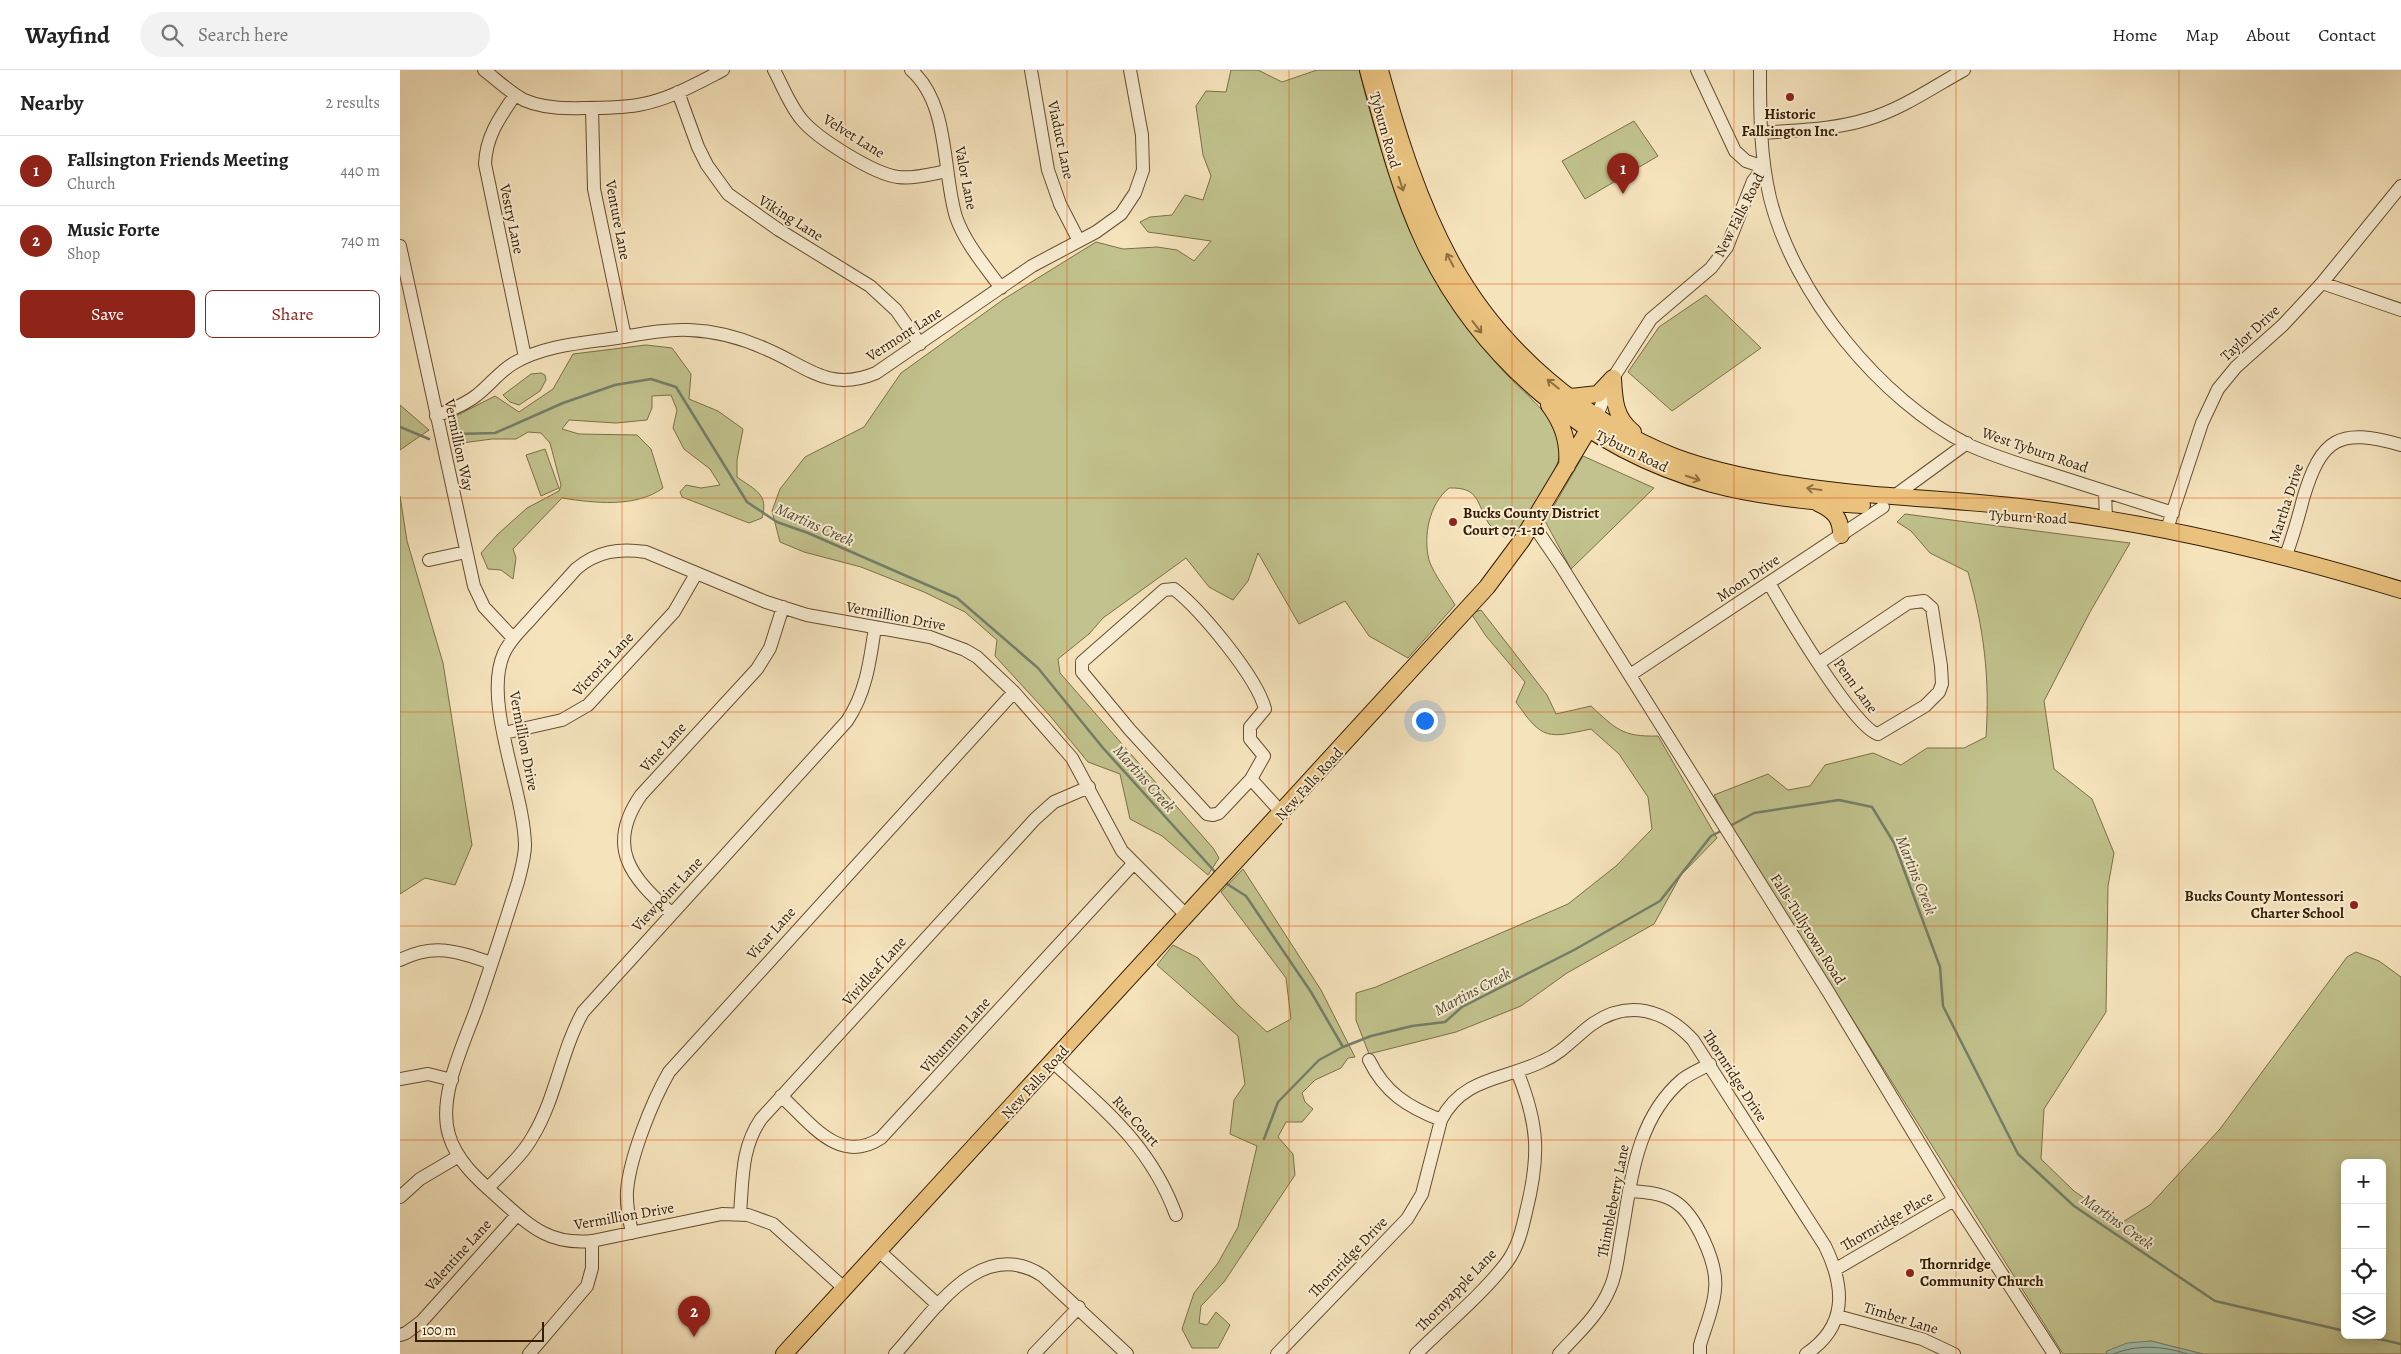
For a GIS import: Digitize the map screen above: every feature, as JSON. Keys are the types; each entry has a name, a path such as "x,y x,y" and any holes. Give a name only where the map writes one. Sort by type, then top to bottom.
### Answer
{"main road":[{"name":"Tyburn Road","path":"1368,70 1405,196 1434,262 1464,311 1490,343 1542,395 1593,423 1704,466 1738,475 1841,492 1888,502"},
{"name":"Tyburn Road","path":"1380,70 1413,176 1427,212 1454,266 1481,308 1503,335 1539,371 1571,398 1593,423 1625,450 1689,477 1745,492 1816,502 2013,506 2168,530 2285,558 2401,590"},
{"path":"1571,398 1598,394 1613,378"},
{"path":"1613,378 1617,414 1630,430 1652,446"},
{"path":"1542,395 1564,430 1568,452 1567,466"},
{"name":"New Falls Road","path":"784,1354 1482,593 1532,523 1593,423"},
{"path":"1816,502 1833,511 1838,517 1841,535"}],"street":[{"path":"484,70 515,95 539,105 592,108 638,105 678,92 723,70"},
{"name":"Velvet Lane","path":"774,70 790,102 809,127 866,164 896,177 947,172"},
{"name":"Valor Lane","path":"911,70 925,85 934,104 956,216 962,230 1001,288"},
{"name":"Viaduct Lane","path":"1031,70 1048,170 1060,204 1079,241"},
{"name":"Vermont Lane","path":"436,416 477,396 503,371 525,357 562,347 687,330 728,335 767,349 818,376 842,381 863,378 876,373 1032,266 1115,220 1129,204 1140,182 1143,157 1142,135 1130,70"},
{"path":"1697,70 1734,151 1746,161 1764,167"},
{"name":"West Tyburn Road","path":"1760,70 1761,133 1764,167 1780,233 1803,282 1830,322 1883,381 1924,416 1967,444 2003,459 2173,513"},
{"path":"1761,133 1826,128 1870,119 1890,111 1964,70"},
{"name":"Viking Lane","path":"678,92 707,166 728,194 779,230 870,286 896,310 920,344"},
{"name":"Vestry Lane","path":"515,95 494,126 488,140 485,164 525,357"},
{"name":"Venture Lane","path":"592,108 594,189 625,337"},
{"name":"New Falls Road","path":"1593,423 1613,378 1651,319 1710,268 1726,247 1754,181 1764,167"},
{"name":"Taylor Drive","path":"2168,530 2202,424 2218,389 2236,367 2283,325 2322,283 2401,186"},
{"name":"Vermillion Way","path":"400,246 466,552 479,599 492,618 513,638"},
{"path":"2322,283 2401,310"},
{"name":"Martha Drive","path":"2285,558 2309,478 2319,457 2326,449 2337,441 2362,436 2378,438 2401,445"},
{"name":"Moon Drive","path":"1630,675 1841,535 1967,444"},
{"path":"2105,492 2106,520"},
{"name":"Falls-Tullytown Road","path":"1532,523 1723,823 1954,1200 2054,1354"},
{"name":"Vermillion Drive","path":"844,1288 773,1224 740,1213 695,1219 592,1241 574,1243 551,1237 517,1215 488,1188 459,1156 449,1137 446,1120 452,1080 518,882 525,846 520,805 499,710 497,675 504,652 513,638 576,569 589,560 610,551 646,552 696,574 807,615 930,637 966,650 996,674 1014,692 1066,750 1089,786 1112,836 1133,864 1187,916"},
{"path":"429,560 466,552"},
{"name":"Victoria Lane","path":"504,733 562,720 588,705 674,612 696,574"},
{"name":"Penn Lane","path":"1768,584 1819,663 1870,732 1878,734 1896,725 1937,696 1942,684 1935,618 1932,608 1924,601 1908,603 1819,663"},
{"path":"1174,589 1204,616 1263,700 1265,709 1250,727 1250,739 1264,756 1250,779 1219,813 1214,815 1207,814 1130,730 1082,672 1082,662 1164,590 1174,589"},
{"name":"Vine Lane","path":"671,913 632,873 625,850 625,831 629,817 642,795 766,657 783,607"},
{"name":"Viewpoint Lane","path":"488,1188 533,1137 542,1119 573,1031 583,1012 847,721 865,685 875,628"},
{"name":"Vicar Lane","path":"632,1232 627,1208 630,1172 653,1104 669,1072 687,1049 1014,692"},
{"path":"1250,779 1282,813"},
{"name":"Vividleaf Lane","path":"740,1213 744,1156 748,1141 761,1119 1035,819 1054,802 1089,786"},
{"name":"Viburnum Lane","path":"781,1096 829,1140 840,1145 859,1148 875,1142 888,1132 916,1102 1133,864"},
{"path":"400,960 420,951 433,949 464,953 491,962"},
{"name":"Thornridge Drive","path":"1277,1354 1407,1219 1422,1194 1441,1120 1453,1101 1467,1089 1555,1056 1596,1021 1620,1012 1633,1010 1655,1013 1672,1020 1693,1040 1825,1246 1836,1269 1840,1290 1837,1316 1826,1337 1806,1354"},
{"path":"1369,1060 1376,1074 1394,1096 1418,1111 1441,1120"},
{"name":"Rue Court","path":"1053,1062 1101,1107 1144,1153 1166,1188 1176,1214"},
{"name":"Thimbleberry Lane","path":"1559,1354 1598,1312 1611,1286 1639,1146 1652,1116 1673,1088 1685,1078 1710,1064"},
{"name":"Thornyapple Lane","path":"1416,1354 1501,1270 1515,1249 1521,1233 1533,1179 1536,1146 1532,1113 1517,1071"},
{"path":"400,1078 428,1074 452,1080"},
{"path":"400,1197 420,1179 459,1156"},
{"path":"1630,1191 1663,1196 1679,1204 1708,1248 1713,1263 1716,1289 1700,1345 1700,1354"},
{"name":"Thornridge Place","path":"1836,1269 1954,1200"},
{"name":"Valentine Lane","path":"400,1335 406,1333 422,1321 517,1215"},
{"path":"529,1354 587,1286 592,1268 592,1241"},
{"path":"879,1251 938,1305"},
{"path":"895,1354 955,1288 975,1272 986,1267 1005,1264 1036,1271 1079,1307 1127,1354"},
{"path":"1034,1354 1079,1307"},
{"name":"Timber Lane","path":"1837,1316 1922,1339 1954,1354"}],"green space":[{"path":"1231,70 1258,70 1282,82 1317,70 1359,70 1392,181 1421,253 1461,319 1507,375 1548,417 1559,435 1561,443 1553,475 1540,499 1519,529 1504,537 1489,524 1472,493 1459,488 1449,488 1442,495 1432,511 1429,521 1427,551 1434,571 1455,605 1408,658 1369,636 1345,601 1299,624 1258,553 1248,581 1233,600 1209,587 1186,558 1103,618 1089,634 1058,659 1060,673 1213,848 1219,858 1208,875 1162,836 1130,819 1120,774 1088,762 1051,717 995,656 997,640 965,612 924,592 861,567 804,552 780,542 772,511 780,489 805,457 864,427 901,373 1004,299 1096,242 1123,249 1157,247 1177,250 1194,261 1211,241 1148,232 1140,222 1150,217 1172,215 1185,195 1203,200 1211,176 1203,155 1196,106 1206,91 1226,92"},
{"path":"1634,121 1658,156 1585,199 1562,161"},
{"path":"1706,295 1761,348 1672,411 1628,372 1659,327"},
{"path":"646,345 672,348 691,374 689,399 718,411 743,429 737,460 737,477 759,493 764,503 762,518 749,523 682,497 680,492 686,485 701,488 720,485 710,469 684,449 673,428 677,410 671,395 652,396 652,408 647,420 616,423 569,420 562,429 579,434 637,435 651,449 663,488 640,499 628,501 601,502 562,498 513,549 516,558 513,579 501,570 488,569 481,553 498,534 527,508 559,491 561,485 550,443 541,433 528,432 516,439 492,439 462,443 450,419 495,396 519,412 553,389 573,354"},
{"path":"541,373 545,375 546,380 540,391 519,405 510,402 503,395 531,374"},
{"path":"400,405 429,430 400,450"},
{"path":"545,449 559,488 541,496 526,455"},
{"path":"1583,456 1654,488 1571,569 1545,521"},
{"path":"400,496 407,541 443,663 472,845 455,885 425,878 400,894"},
{"path":"1905,514 2130,543 2090,612 2044,701 2054,769 2092,799 2114,853 2108,886 2106,1012 2044,1109 2041,1159 2074,1191 2121,1223 2150,1205 2220,1129 2347,957 2356,952 2379,961 2401,977 2401,1354 2203,1354 2151,1341 2107,1351 2106,1354 2063,1354 1731,826 1714,795 1768,774 1788,790 1810,786 1825,765 1873,753 1901,765 1927,748 1964,748 1986,737 1987,694 1985,654 1974,593 1968,572 1930,553 1911,531 1897,522"},
{"path":"1481,610 1547,695 1556,714 1591,706 1620,730 1636,735 1658,736 1717,838 1681,875 1654,924 1567,973 1521,1006 1456,1032 1369,1054 1356,1020 1356,993 1376,987 1568,904 1616,866 1652,829 1648,797 1619,754 1591,729 1565,734 1548,734 1540,730 1525,715 1516,702 1525,682 1486,636 1472,615"},
{"path":"1243,869 1321,990 1355,1057 1348,1058 1341,1068 1315,1080 1302,1093 1305,1102 1313,1109 1302,1122 1286,1122 1278,1137 1293,1154 1295,1175 1224,1282 1201,1306 1199,1323 1207,1325 1216,1312 1230,1325 1218,1348 1192,1348 1182,1329 1194,1293 1218,1263 1238,1227 1257,1146 1230,1134 1234,1100 1245,1084 1238,1036 1157,965 1173,945 1198,958 1237,1004 1267,1032 1291,1019 1286,978 1221,892"}],"water":[{"path":"2151,1341 2203,1354 2106,1354 2107,1351 2127,1343"}],"waterway":[{"name":"Martins Creek","path":"456,434 495,433 563,403 615,385 651,379 676,387 747,502 777,522 808,533 957,598 1038,668 1103,748 1217,874"},
{"name":"Martins Creek","path":"400,427 429,439"},
{"name":"Martins Creek","path":"1730,826 1754,813 1839,800 1872,807 1894,843 1940,967 1943,1006 2018,1154 2074,1206 2215,1301 2341,1330"},
{"name":"Martins Creek","path":"1224,882 1246,896 1311,992 1343,1047 1371,1036 1412,1026 1445,1022 1462,1007 1574,950 1660,901 1711,836 1723,830"},
{"path":"1264,1139 1278,1102 1319,1060 1343,1047"},
{"name":"Martins Creek","path":"2379,1339 2401,1344"}],"place":[{"name":"Historic Fallsington Inc.","path":"1790,97"},
{"name":"Fallsington Friends Meeting","path":"1623,194"},
{"name":"Bucks County District Court 07-1-10","path":"1453,522"},
{"name":"Bucks County Montessori Charter School","path":"2354,905"},
{"name":"Thornridge Community Church","path":"1910,1273"},
{"name":"Music Forte","path":"694,1337"}]}
